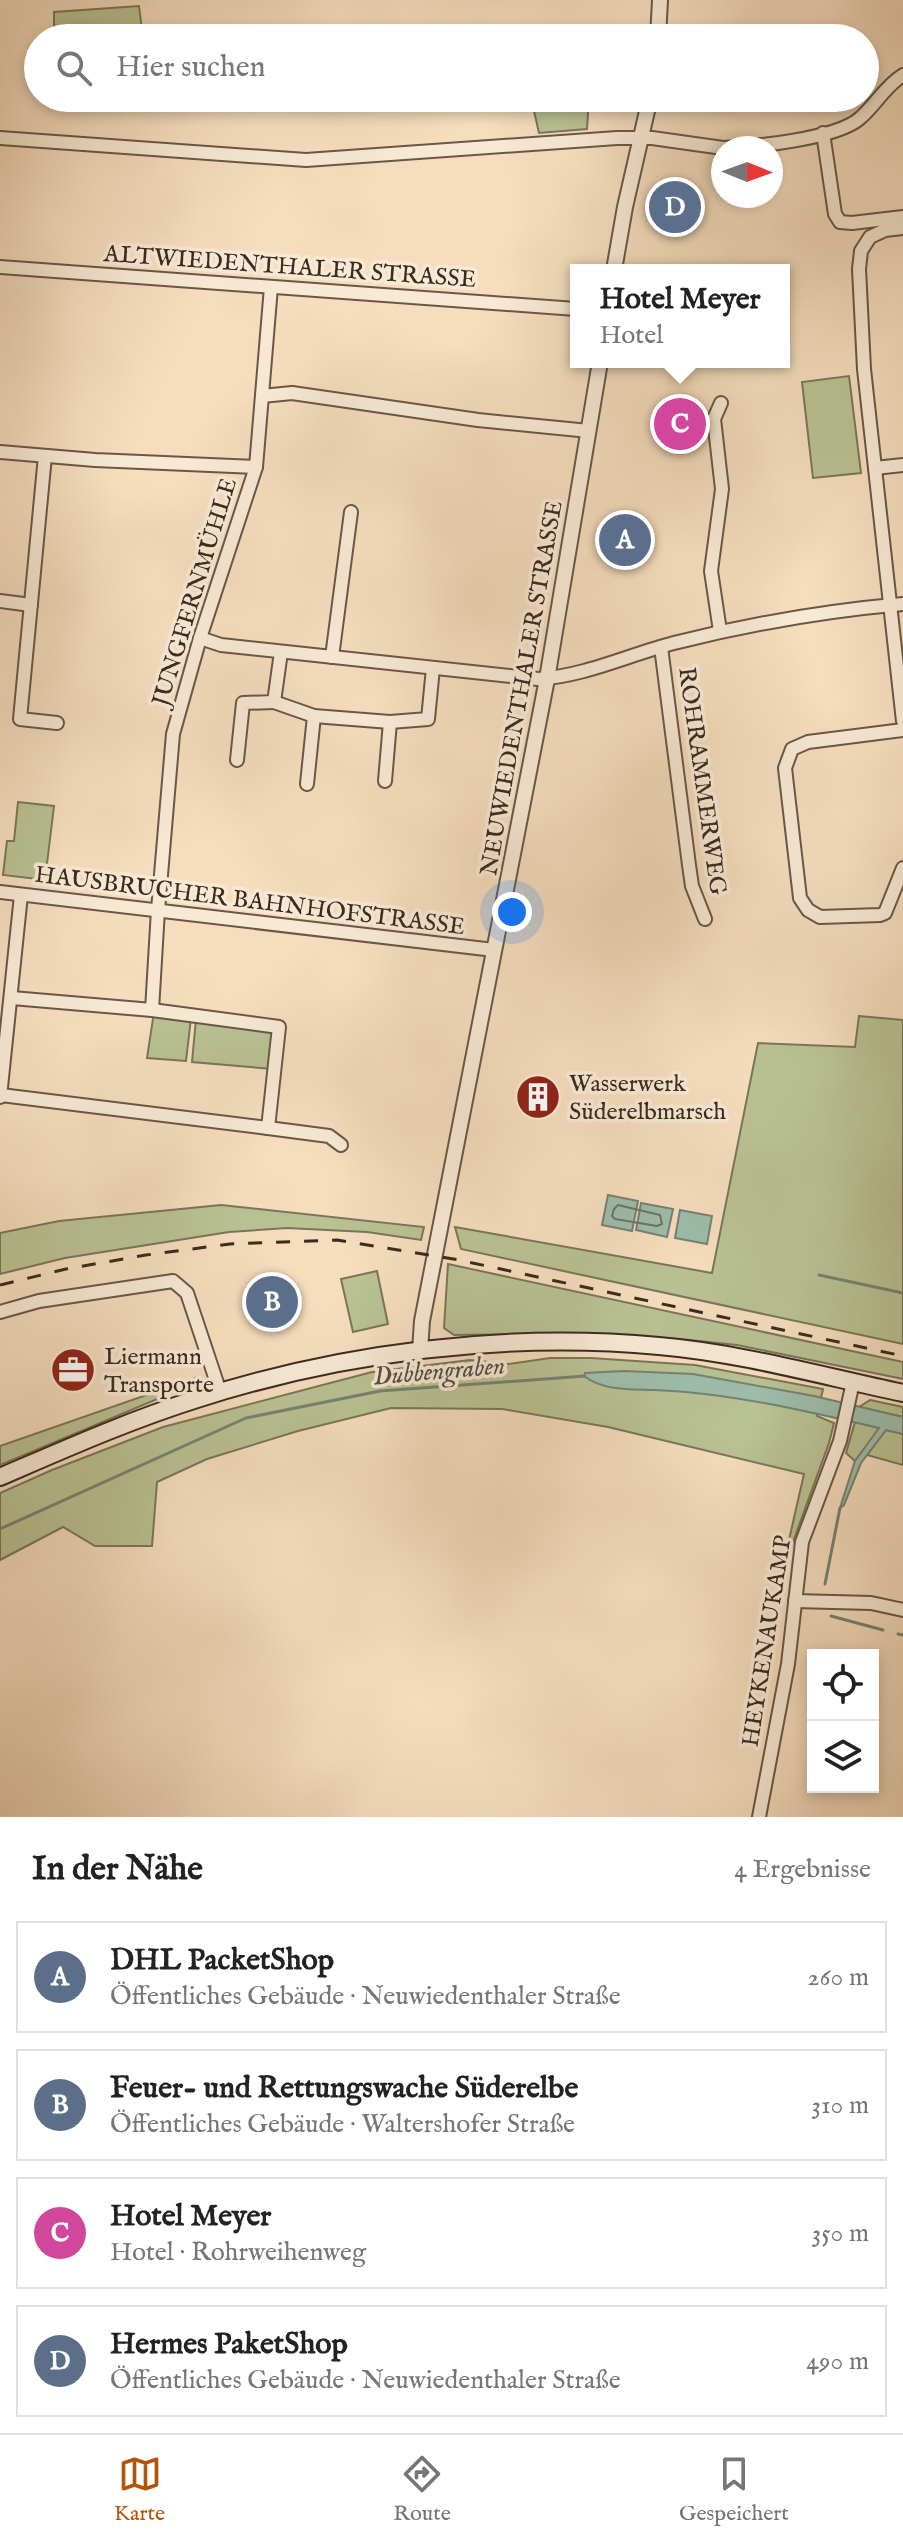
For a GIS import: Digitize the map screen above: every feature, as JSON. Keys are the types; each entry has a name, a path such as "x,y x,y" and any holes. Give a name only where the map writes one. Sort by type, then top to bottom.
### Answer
{"main road":[{"path":"0,1477 111,1430 220,1392 323,1366 420,1351 575,1341 660,1346 717,1353 903,1393"}],"street":[{"path":"659,24 660,0"},
{"path":"879,95 887,86 902,78"},
{"path":"615,264 647,112"},
{"path":"783,141 853,124 864,112"},
{"path":"823,133 835,214 840,222 903,217"},
{"path":"0,138 306,160 594,139 641,138 711,147"},
{"path":"903,228 885,230 870,237 859,259 861,331 903,721"},
{"name":"ALTWIEDENTHALER STRASSE","path":"0,267 570,309"},
{"name":"JUNGFERNMÜHLE","path":"152,1010 173,734 200,638 256,467 271,287"},
{"name":"NEUWIEDENTHALER STRASSE","path":"420,1351 422,1321 547,679 599,368"},
{"path":"262,396 292,393 478,420 589,431"},
{"path":"720,631 711,571 722,489 714,419 721,403"},
{"path":"0,452 256,467"},
{"path":"45,456 20,719 57,723"},
{"path":"875,468 903,465"},
{"path":"332,657 351,512"},
{"path":"0,601 31,605"},
{"path":"200,638 221,645 547,679 579,673 720,631 817,613 903,604"},
{"name":"ROHRAMMERWEG","path":"661,647 692,886 705,919"},
{"path":"274,702 281,652"},
{"path":"237,760 243,703 274,702 314,716 390,722 428,719 433,668"},
{"path":"307,784 314,716"},
{"path":"385,781 390,722"},
{"path":"903,730 808,742 792,749 785,768 800,898 808,910 820,917 880,915 888,909 903,868"},
{"name":"HAUSBRUCHER BAHNHOFSTRASSE","path":"0,892 494,950"},
{"path":"21,895 0,1096 329,1136 341,1145"},
{"path":"12,998 152,1010 279,1027 268,1128"},
{"path":"0,1312 39,1301 165,1281 178,1283 187,1293 220,1392"},
{"name":"HEYKENAUKAMP","path":"759,1817 788,1664 802,1542 844,1426 853,1382"},
{"path":"795,1601 871,1603 903,1610"}],"green space":[{"path":"139,6 141,24 54,24 54,12"},
{"path":"534,112 588,112 587,129 539,133"},
{"path":"849,376 861,473 813,478 802,382"},
{"path":"18,802 54,806 45,880 3,875 7,841 14,841"},
{"path":"154,1012 191,1018 186,1061 147,1058"},
{"path":"859,1016 903,1020 903,1344 461,1249 455,1227 712,1273 758,1043 855,1047"},
{"path":"196,1019 276,1029 272,1069 192,1062"},
{"path":"221,1205 424,1227 421,1240 367,1232 287,1228 229,1232 65,1258 0,1274 0,1233 59,1221"},
{"path":"448,1264 903,1362 903,1379 737,1345 690,1340 586,1333 454,1335 444,1328"},
{"path":"377,1271 388,1324 353,1332 341,1279"},
{"path":"550,1358 695,1365 823,1389 817,1416 834,1423 789,1553 786,1553 804,1474 608,1427 502,1409 391,1408 298,1431 207,1459 157,1482 152,1546 95,1546 63,1527 0,1560 0,1493 163,1427 372,1372 470,1360 509,1364"},
{"path":"198,1377 201,1384 174,1392 0,1465 0,1446"},
{"path":"870,1400 903,1407 903,1417 859,1407"},
{"path":"855,1422 880,1428 855,1461 846,1453"},
{"path":"886,1430 903,1434 903,1465 867,1455"}],"water":[{"path":"608,1195 638,1201 632,1231 602,1225"},
{"path":"641,1203 673,1209 667,1237 636,1230"},
{"path":"680,1210 712,1216 707,1244 675,1238"},
{"path":"585,1373 693,1374 814,1396 903,1417 903,1434 886,1430 861,1463 840,1508 855,1461 879,1428 740,1399 608,1387 584,1376"}],"waterway":[{"path":"819,1275 903,1293"},
{"name":"Dubbengraben","path":"0,1529 246,1418 380,1391 585,1376"},
{"path":"825,1584 840,1508"},
{"path":"831,1616 883,1630"},
{"path":"898,1634 903,1635"}],"railway":[{"path":"0,1285 146,1255 230,1244 337,1240 459,1260 903,1356"}],"place":[{"name":"Hermes PaketShop","path":"675,207"},
{"name":"Hotel Meyer","path":"680,424"},
{"name":"DHL PacketShop","path":"625,540"},
{"name":"Wasserwerk Süderelbmarsch","path":"538,1097"},
{"name":"Feuer- und Rettungswache Süderelbe","path":"272,1302"},
{"name":"Liermann Transporte","path":"73,1370"}]}
